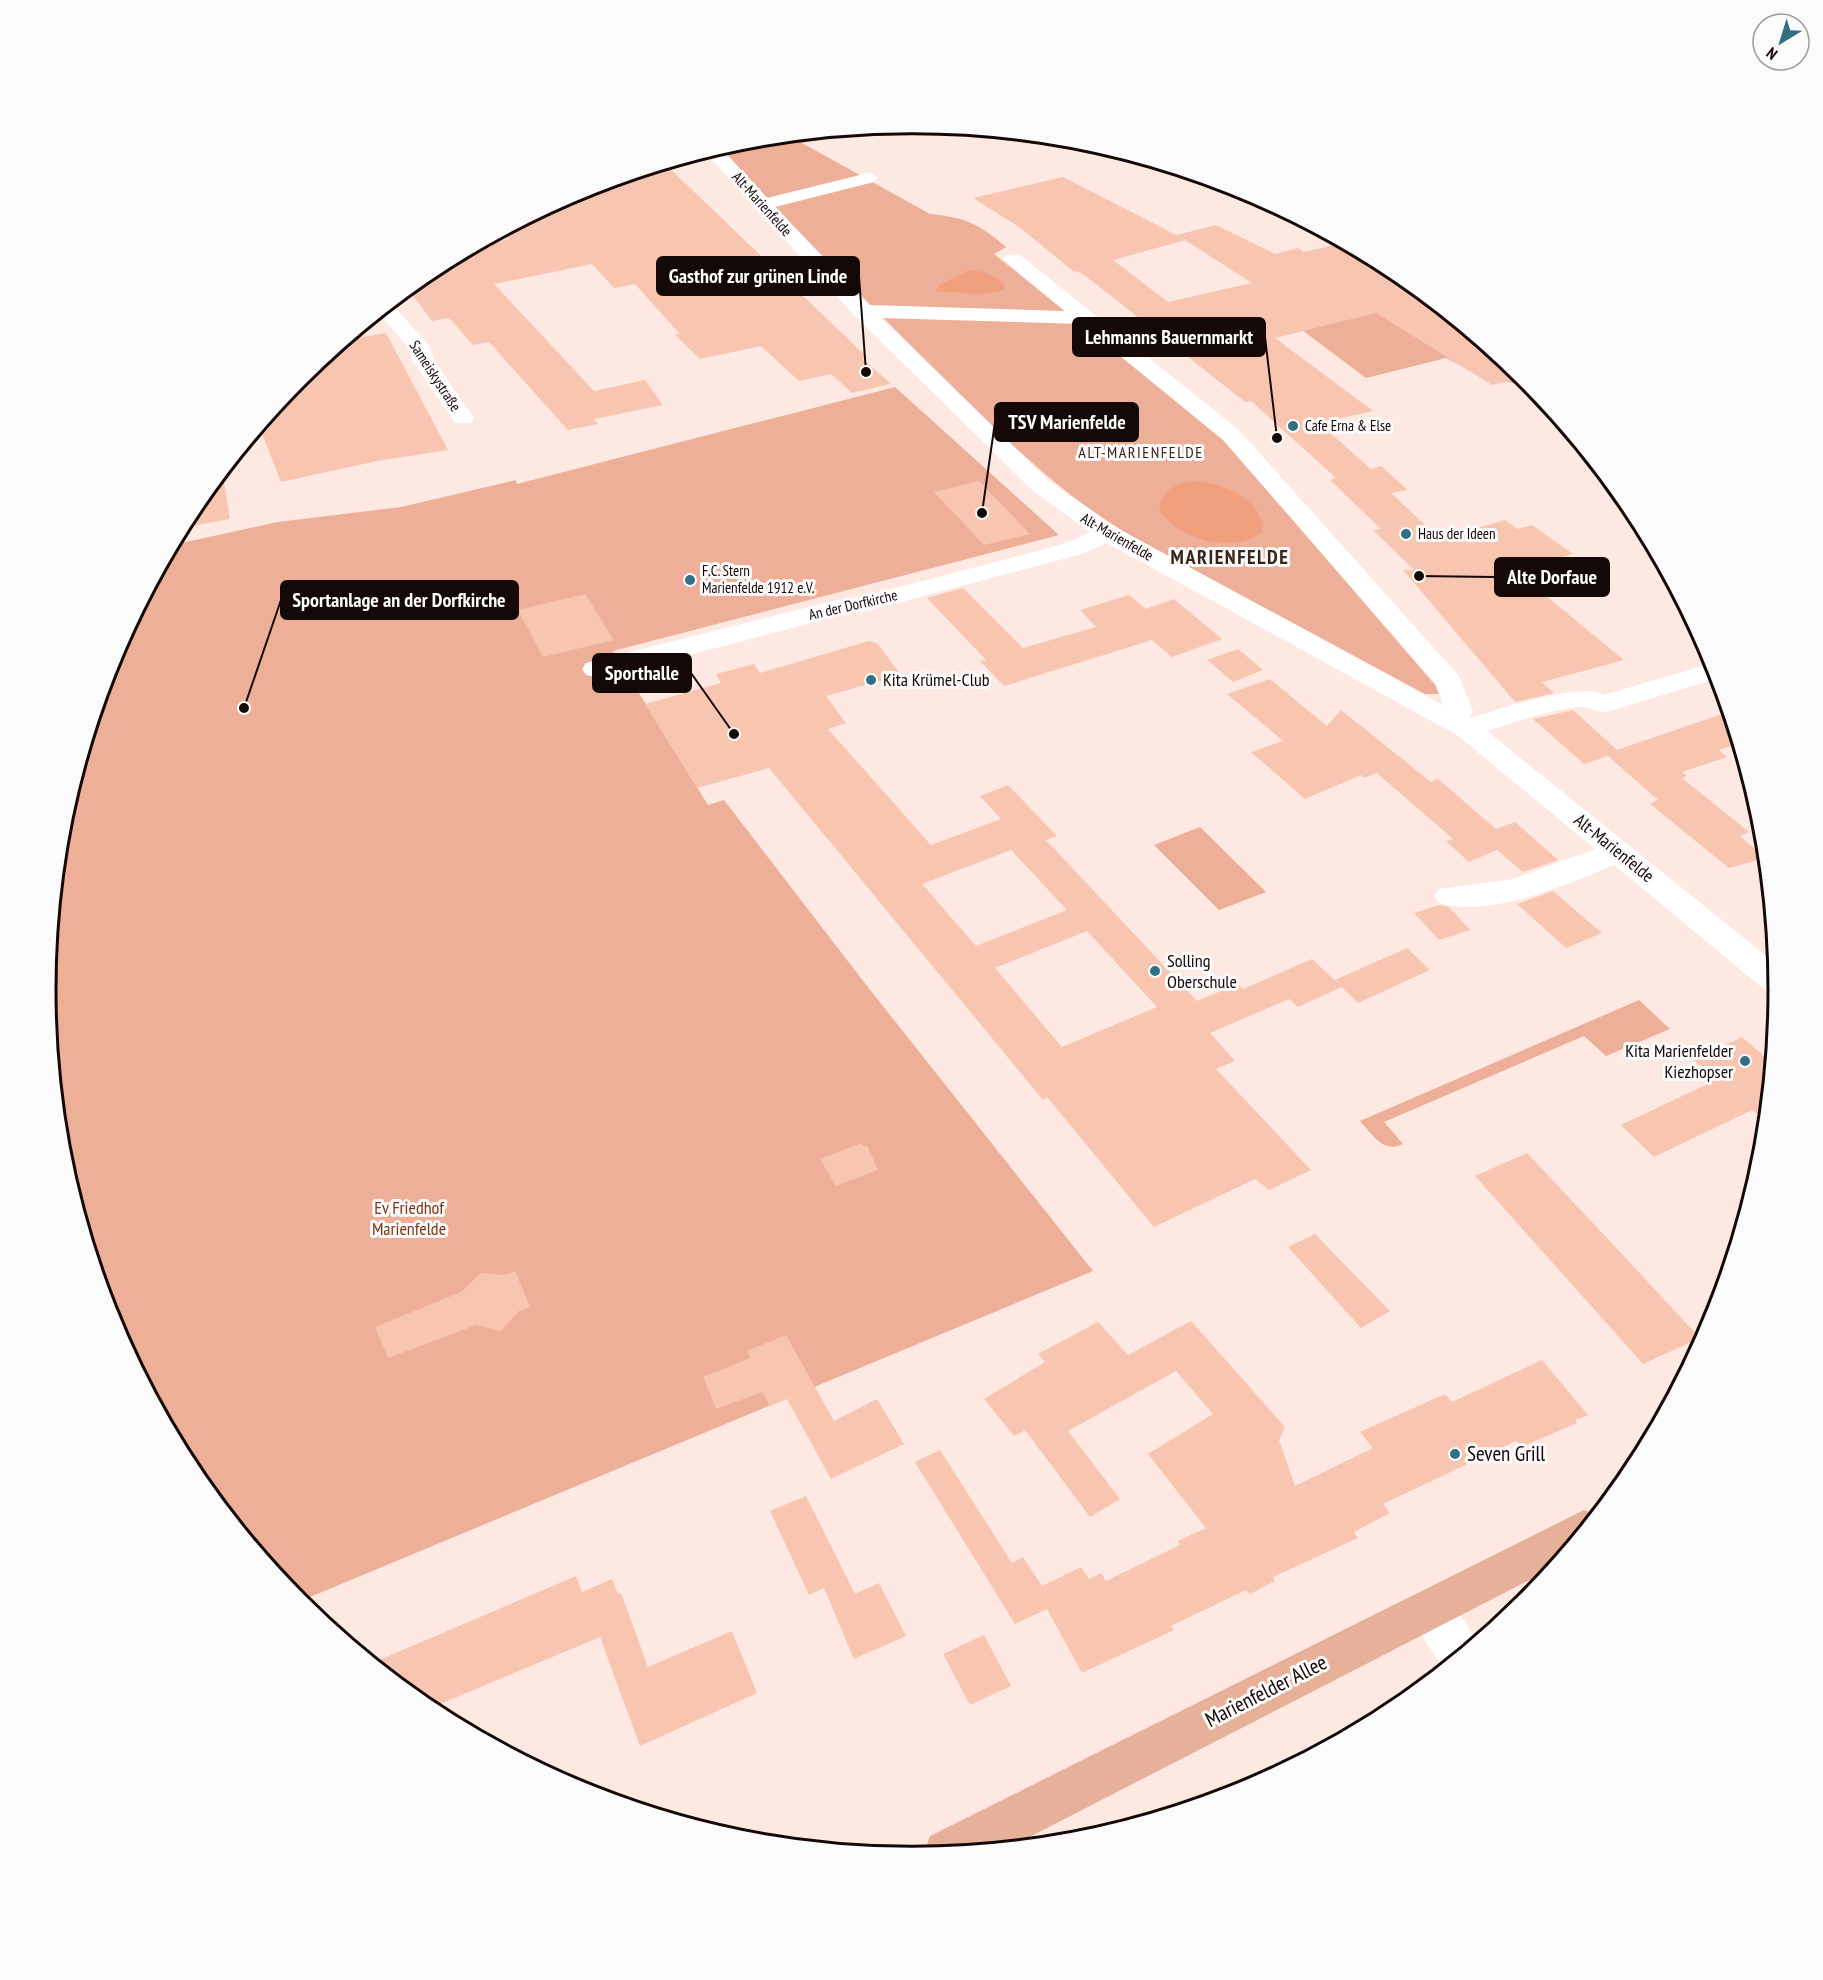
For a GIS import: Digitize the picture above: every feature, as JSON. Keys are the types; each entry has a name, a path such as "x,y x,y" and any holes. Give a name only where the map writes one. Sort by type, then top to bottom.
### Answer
{"main road":[{"name":"Marienfelder Allee","path":"965,1844 1568,1538"}],"street":[{"name":"Alt-Marienfelde","path":"718,156 861,310 1041,486 1108,533 1458,723 1767,974"},
{"path":"762,205 868,178"},
{"path":"1013,260 1231,435 1449,682 1459,711 1458,723 1590,698 1600,705 1702,675"},
{"path":"861,310 1086,318"},
{"name":"Sameiskystraße","path":"386,315 421,350 424,362 463,418"},
{"name":"An der Dorfkirche","path":"596,669 837,608 862,605 1072,549 1108,533"},
{"path":"1450,896 1491,896 1580,868 1618,851"},
{"path":"1429,1609 1457,1649"}],"green space":[{"path":"821,139 802,143 930,214 953,217 987,232 1006,247 994,254 1222,438 1435,685 1439,694 1425,694 1137,539 1083,504 1034,464 965,399 774,206 727,154"},
{"path":"1404,290 1476,346 1516,384 1480,375 1446,358 1366,378 1286,318"},
{"name":"Ev Friedhof Marienfelde","path":"895,387 1059,535 613,651 708,805 724,800 867,986 1093,1271 309,1598 232,1511 170,1418 121,1318 101,1265 72,1157 57,1046 57,934 72,823 101,715 121,662 144,611 182,543 278,522 401,507 516,480 517,484"},
{"path":"1200,827 1266,892 1219,910 1154,845"},
{"path":"1639,1000 1670,1029 1606,1056 1584,1036 1384,1122 1403,1144 1384,1145 1360,1121"}],"shaded area":[{"path":"970,270 984,272 996,278 1004,283 1004,290 983,294 936,291 939,285"},
{"path":"1193,481 1227,489 1248,501 1261,520 1262,532 1250,539 1222,543 1192,536 1167,520 1159,509 1167,492 1180,484"}],"building":[{"path":"670,169 867,357 862,358 891,384 852,393 831,374 799,381 761,346 700,359 675,335 680,334 635,284 614,288 592,264 494,284 594,391 645,380 663,405 594,419 598,424 568,430 489,342 473,345 449,318 432,321 412,295 484,249 499,241 510,239 507,237 584,199"},
{"path":"1063,177 1180,237 1177,235 1216,225 1275,254 1298,248 1304,252 1333,245 1387,278 1476,346 1512,381 1492,385 1376,313 1275,338 1373,411 1319,423 1371,469 1381,466 1408,490 1391,493 1440,539 1505,520 1518,529 1532,525 1573,554 1532,566 1556,585 1539,590 1624,660 1542,682 1554,693 1515,702 1403,570 1414,570 1373,530 1381,529 1330,480 1336,478 1251,401 1245,402 1087,277 1073,271 1019,227 973,198","holes":["1185,240 1252,283 1168,302 1113,260"]},
{"path":"386,333 448,450 377,461 281,482 262,433 306,385 357,338"},
{"path":"224,481 230,519 193,526"},
{"path":"979,481 1030,534 984,545 934,492"},
{"path":"963,588 1023,648 1096,627 1080,610 1129,595 1146,609 1174,599 1222,639 1172,657 1152,640 1004,686 980,661 986,660 927,598"},
{"path":"585,594 614,640 543,657 518,610"},
{"path":"869,641 877,643 901,675 826,696 846,723 828,729 931,845 1001,819 980,796 1008,785 1057,836 1046,840 1197,1001 1238,984 1243,989 1312,959 1342,987 1298,1007 1289,999 1210,1033 1235,1061 1216,1069 1311,1170 1269,1190 1255,1179 1154,1227 1047,1097 1043,1100 769,768 697,788 645,704 721,683 716,674 754,664 760,673","holes":["1011,850 1067,910 976,946 922,884","1087,931 1157,1007 1062,1047 995,968"]},
{"path":"1238,649 1263,670 1233,682 1207,660"},
{"path":"1270,679 1327,726 1341,710 1431,782 1438,779 1496,829 1515,822 1558,860 1523,872 1497,850 1469,862 1446,841 1453,839 1377,773 1364,778 1361,775 1305,799 1251,752 1283,741 1227,694"},
{"path":"1573,710 1617,750 1722,714 1731,746 1719,750 1727,757 1682,772 1687,776 1682,778 1749,832 1740,836 1755,849 1757,860 1729,868 1650,804 1658,800 1608,756 1584,764 1533,719"},
{"path":"1553,891 1602,933 1566,948 1517,904"},
{"path":"1439,905 1449,907 1470,930 1439,940 1414,913"},
{"path":"1407,948 1430,970 1358,1003 1335,980"},
{"path":"1742,1037 1765,1057 1758,1115 1752,1110 1654,1157 1621,1125 1716,1080 1694,1060"},
{"path":"862,1143 864,1147 867,1145 878,1170 836,1186 820,1159"},
{"path":"1527,1153 1695,1333 1691,1342 1643,1364 1475,1176"},
{"path":"1315,1234 1390,1311 1361,1328 1288,1247"},
{"path":"515,1271 530,1307 519,1311 501,1331 476,1325 388,1358 375,1327 461,1292 481,1273 505,1275"},
{"path":"1191,1321 1285,1427 1279,1440 1295,1486 1373,1448 1360,1432 1445,1394 1452,1402 1542,1360 1588,1415 1575,1420 1577,1423 1521,1447 1516,1441 1383,1504 1390,1513 1354,1532 1358,1538 1273,1577 1275,1581 1250,1594 1246,1590 1171,1626 1174,1630 1082,1673 1047,1609 1015,1624 915,1462 940,1450 1012,1563 1023,1557 1042,1586 1081,1567 1089,1579 1101,1573 1106,1581 1180,1545 1178,1541 1206,1528 1148,1454 1213,1414 1176,1371 1068,1431 1120,1499 1090,1517 1025,1430 1014,1436 984,1399 1045,1362 1038,1354 1098,1322 1128,1355"},
{"path":"786,1335 834,1421 877,1399 904,1444 831,1479 787,1399 770,1406 762,1392 716,1409 703,1377 750,1358 747,1351"},
{"path":"806,1496 855,1594 879,1583 906,1636 854,1659 824,1588 809,1595 770,1511"},
{"path":"576,1576 582,1592 612,1579 618,1594 621,1593 648,1667 732,1631 757,1693 640,1746 600,1637 440,1704 379,1660"},
{"path":"984,1635 1011,1686 970,1705 943,1654"}],"place":[{"name":"Gasthof zur grünen Linde","path":"866,372"},
{"name":"Cafe Erna & Else","path":"1293,426"},
{"name":"Lehmanns Bauernmarkt","path":"1277,438"},
{"name":"TSV Marienfelde","path":"982,513"},
{"name":"Haus der Ideen","path":"1406,534"},
{"name":"Alte Dorfaue","path":"1419,576"},
{"name":"F.C. Stern Marienfelde 1912 e.V.","path":"690,580"},
{"name":"Kita Krümel-Club","path":"871,680"},
{"name":"Sportanlage an der Dorfkirche","path":"244,708"},
{"name":"Sporthalle","path":"734,734"},
{"name":"Solling Oberschule","path":"1155,971"},
{"name":"Kita Marienfelder Kiezhopser","path":"1745,1061"},
{"name":"Seven Grill","path":"1455,1454"}],"district":[{"name":"ALT-MARIENFELDE","path":"1141,452"},
{"name":"MARIENFELDE","path":"1230,557"}]}
